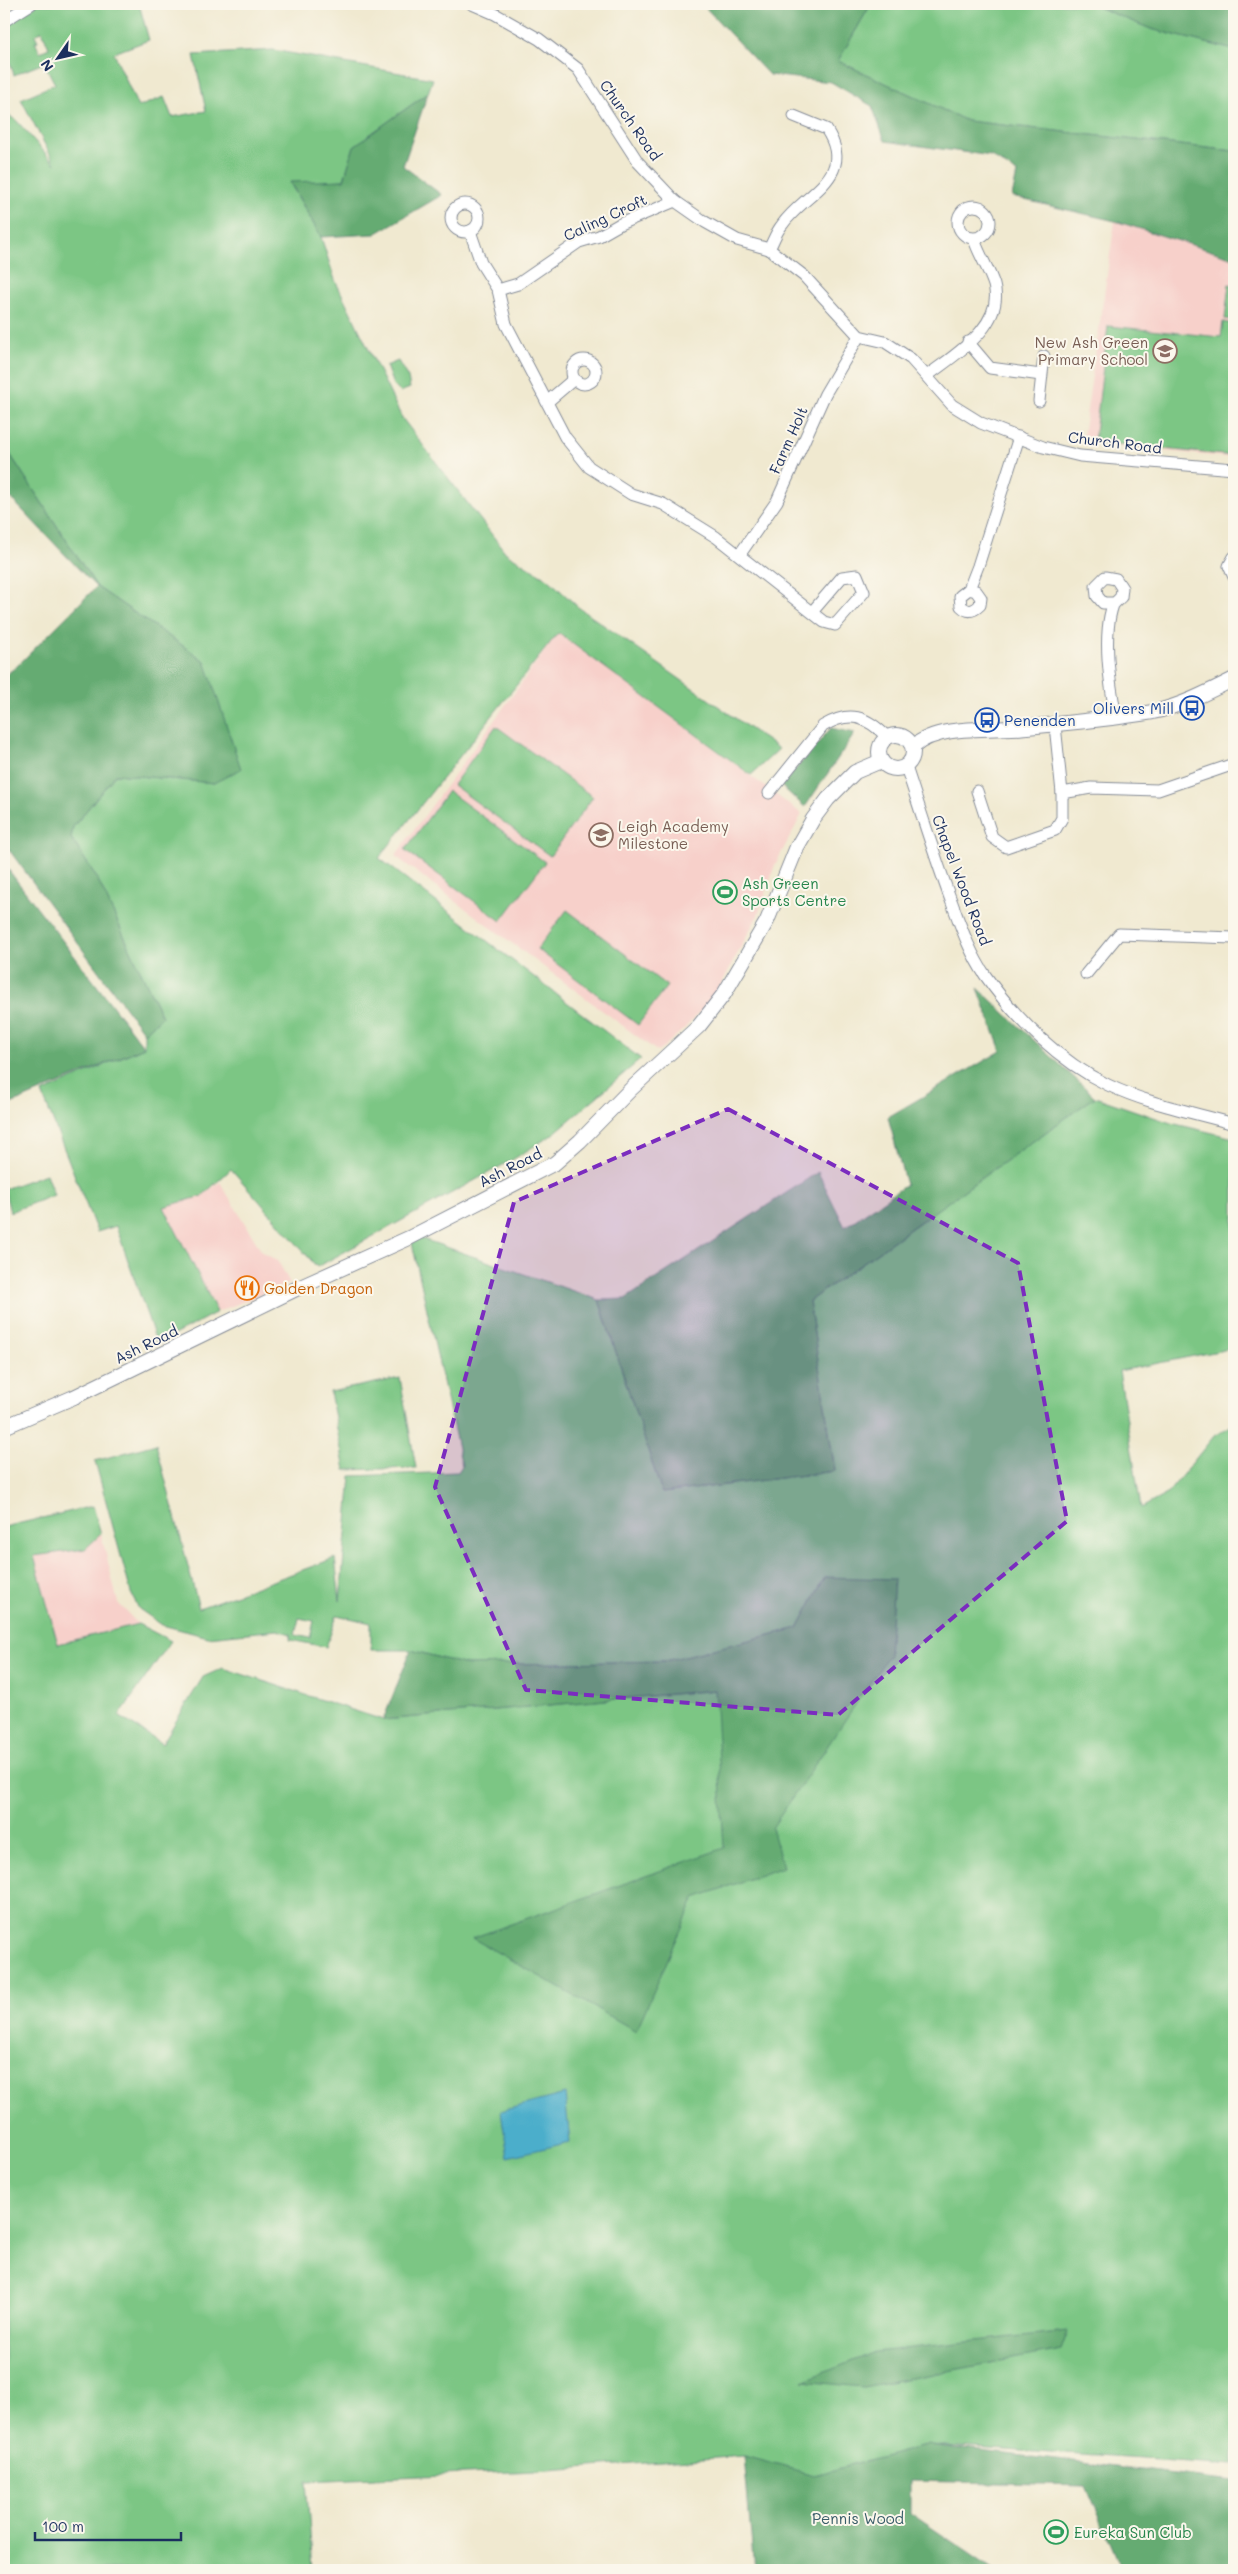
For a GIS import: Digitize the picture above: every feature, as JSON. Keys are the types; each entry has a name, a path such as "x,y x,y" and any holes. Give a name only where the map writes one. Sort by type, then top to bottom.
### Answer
{"street":[{"path":"4,21 31,4"},
{"name":"Church Road","path":"472,4 495,14 539,39 578,69 638,162 675,201 705,222 737,240 770,249 804,276 858,336 884,342 911,359 952,405 981,423 1043,447 1080,456 1234,469"},
{"path":"770,249 782,225 830,177 836,166 836,148 826,129 794,116"},
{"name":"Caling Croft","path":"498,290 518,284 579,242 598,236 620,224 675,201"},
{"path":"470,231 481,262 498,290 506,324 564,437 589,467 631,494 663,504 740,554 824,622 835,625 864,592 857,575 842,577 812,612"},
{"path":"927,376 990,322 996,300 994,286 974,239"},
{"name":"Farm Holt","path":"740,554 777,501 825,394 858,336"},
{"path":"968,342 990,368 1041,375"},
{"path":"1039,401 1044,356"},
{"path":"547,402 574,379"},
{"path":"969,589 1019,437"},
{"path":"1234,557 1229,566 1234,577"},
{"path":"1114,603 1109,627 1109,666 1116,717"},
{"path":"913,747 929,737 947,732 1055,725 1154,711 1191,700 1234,679"},
{"path":"768,793 823,726 835,719 850,716 867,720 887,737 902,736 913,747"},
{"path":"977,790 992,837 1006,847 1055,830 1062,818 1062,793 1058,734 1055,725"},
{"path":"887,737 879,748 881,761 892,769 906,766 912,758 913,747"},
{"name":"Ash Road","path":"4,1427 74,1396 304,1285 409,1238 555,1163 699,1026 724,994 767,921 797,847 813,819 828,799 855,772 881,761"},
{"path":"1062,793 1091,788 1158,790 1234,764"},
{"name":"Chapel Wood Road","path":"906,766 937,863 963,932 985,974 1020,1017 1046,1043 1074,1065 1106,1084 1137,1097 1234,1124"},
{"path":"1086,974 1119,934 1234,938"}],"highlighted area":[{"path":"728,1109 1018,1263 1067,1521 838,1715 526,1690 435,1487 514,1202"}],"shaded area":[{"name":"New Ash Green Primary School","path":"1115,221 1234,258 1234,458 1082,443"},
{"name":"Leigh Academy Milestone","path":"558,633 802,814 775,865 758,915 715,996 684,1029 658,1052 395,856"},
{"path":"220,1182 262,1252 278,1261 290,1283 217,1312 164,1207 202,1196"},
{"path":"101,1534 118,1603 138,1624 58,1644 34,1555 85,1549"}],"green space":[{"path":"38,4 139,4 149,40 114,53 138,107 164,97 172,117 206,111 194,55 273,50 433,79 428,93 354,146 344,180 290,183 321,237 335,280 402,418 506,553 548,579 578,607 779,749 751,775 558,633 379,858 641,1059 552,1135 512,1160 317,1267 231,1169 202,1196 164,1207 217,1312 157,1344 116,1226 97,1232 42,1093 144,1047 144,1033 162,1017 97,878 71,838 73,827 116,774 214,783 205,661 97,587 4,445 4,113 16,120 55,164 21,99 55,84 44,63 14,75 4,44 4,25","holes":["42,31 49,48 40,52 35,42 38,41 35,35"]},
{"path":"702,4 871,4 838,61 967,121 1234,151 1234,258 1115,221 1012,197 1017,173 991,156 885,141 872,106 831,82 769,75"},
{"path":"871,4 1090,4 1151,29 1234,50 1234,151 967,121 838,61"},
{"path":"1090,4 1234,4 1234,50 1151,29"},
{"path":"428,93 403,166 442,195 375,234 321,237 290,182 344,180 354,146"},
{"path":"1229,284 1234,285 1234,320 1225,319"},
{"path":"1223,322 1234,324 1234,456 1094,442 1108,326 1221,337"},
{"path":"398,361 408,378 410,388 400,392 393,385 386,366"},
{"path":"4,445 97,587 205,661 241,769 214,783 116,774 73,827 71,838 97,878 162,1017 144,1033 4,843 4,676 16,667 96,587 4,491"},
{"path":"496,726 593,797 550,856 453,785"},
{"path":"831,728 855,733 805,807 781,786"},
{"path":"448,791 545,862 501,921 405,850"},
{"path":"4,864 144,1047 4,1107"},
{"path":"567,910 667,986 638,1025 537,949"},
{"path":"978,988 1095,1097 809,1301 835,1471 662,1493 599,1300 625,1299 818,1172 845,1227 906,1185 888,1117 1001,1051"},
{"path":"1095,1097 1171,1123 1234,1138 1234,1348 1119,1371 1141,1508 1167,1494 1214,1436 1234,1424 1234,2465 929,2445 816,2479 744,2456 535,2471 306,2481 313,2570 4,2570 4,1527 93,1506 101,1534 85,1549 34,1556 58,1644 138,1624 171,1641 119,1716 162,1744 203,1677 223,1668 383,1720 797,1683 824,1579 798,1628 666,1661 466,1665 411,1650 371,1650 371,1623 337,1615 326,1647 290,1640 291,1634 277,1630 208,1637 162,1625 139,1609 131,1593 95,1461 156,1444 199,1608 335,1558 340,1601 351,1476 458,1472 462,1466 412,1243 420,1238 599,1300 662,1493 835,1471 809,1301","holes":["299,1618 314,1621 310,1638 295,1635"]},
{"path":"46,1174 54,1195 10,1212 4,1189"},
{"path":"400,1378 416,1468 345,1470 330,1392"},
{"path":"825,1577 894,1579 889,1655 772,1828 783,1867 695,1898 636,2031 472,1938 724,1848 715,1690 383,1720 411,1650 466,1665 665,1661 798,1628"},
{"path":"1068,2331 1061,2350 863,2387 803,2381 875,2352"},
{"name":"Pennis Wood","path":"929,2445 1234,2481 1234,2570 1122,2570 1086,2485 910,2481 910,2513 994,2570 754,2570 744,2456 814,2475"}],"water":[{"path":"565,2094 570,2142 508,2157 501,2111"}],"place":[{"name":"New Ash Green Primary School","path":"1165,351"},
{"name":"Olivers Mill","path":"1192,708"},
{"name":"Penenden","path":"987,720"},
{"name":"Leigh Academy Milestone","path":"601,835"},
{"name":"Ash Green Sports Centre","path":"725,892"},
{"name":"Golden Dragon","path":"247,1288"},
{"name":"Eureka Sun Club","path":"1056,2532"}]}
